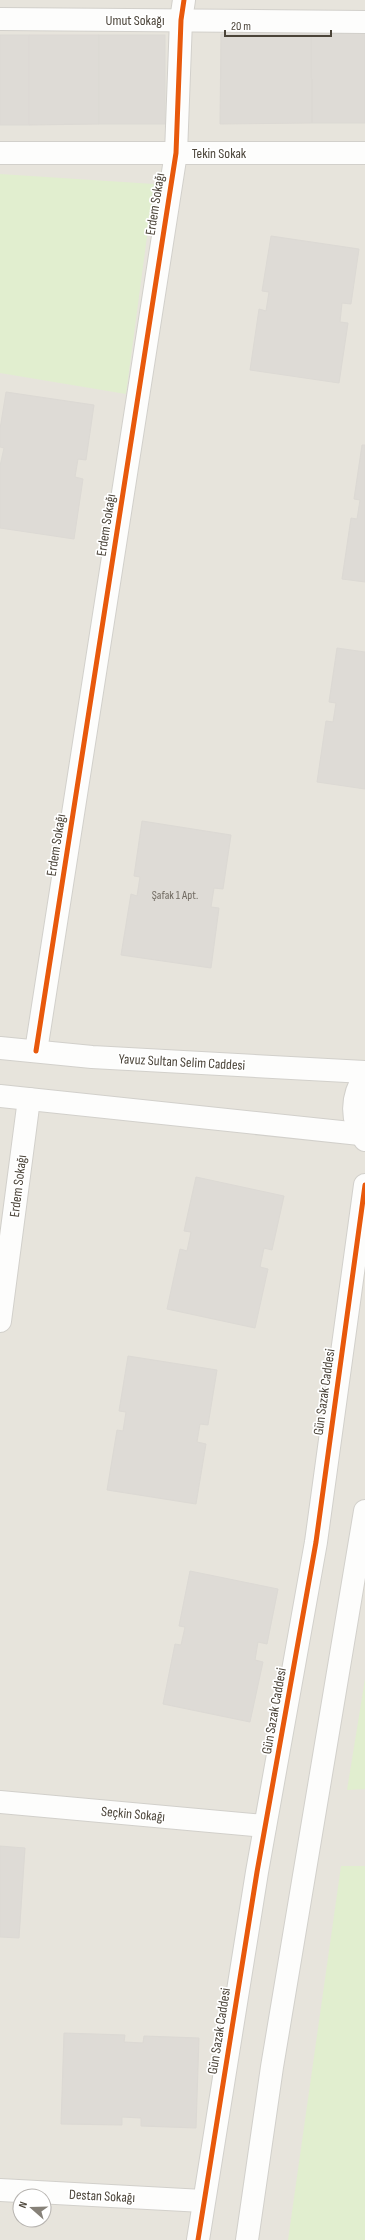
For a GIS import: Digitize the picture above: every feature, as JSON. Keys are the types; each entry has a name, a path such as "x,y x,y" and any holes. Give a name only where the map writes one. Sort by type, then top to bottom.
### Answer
{"street":[{"name":"Umut Sokağı","path":"0,19 182,10 365,22"},
{"name":"Erdem Sokağı","path":"36,1051 176,153 182,10"},
{"name":"Tekin Sokak","path":"0,152 365,154"},
{"name":"Yavuz Sultan Selim Caddesi","path":"0,1048 100,1057 365,1072"},
{"path":"0,1096 362,1137 354,1118 354,1102 358,1086 365,1076"},
{"name":"Erdem Sokağı","path":"0,1321 29,1099"},
{"name":"Gün Sazak Caddesi","path":"198,2240 203,2201 265,1826 316,1542 365,1185"},
{"path":"247,2240 272,2067 365,1512"},
{"name":"Seçkin Sokağı","path":"0,1802 265,1826"},
{"name":"Destan Sokağı","path":"0,2190 203,2201"}],"shaded area":[{"path":"0,0 365,0 365,2240 0,2240"}],"green space":[{"path":"0,174 154,184 126,394 0,373"},
{"path":"365,1679 365,1789 347,1790"},
{"path":"341,1866 365,1866 365,2240 288,2240"}],"building":[{"path":"365,33 365,123 312,123 311,34"},
{"path":"221,34 311,34 312,123 220,124"},
{"path":"0,35 29,35 29,125 0,125"},
{"path":"29,35 99,35 99,124 29,125"},
{"path":"99,35 165,35 165,124 99,124"},
{"path":"271,236 359,249 351,304 342,303 340,322 348,323 339,383 250,370 259,309 266,311 269,292 262,291"},
{"path":"6,392 94,405 86,460 78,459 75,477 83,479 74,539 0,528 0,466 4,448 0,447 0,429"},
{"path":"362,445 365,445 365,582 342,579 351,518 357,519 360,500 354,499"},
{"path":"337,648 365,652 365,789 317,782 326,721 333,722 336,703 329,702"},
{"path":"142,821 231,835 223,889 214,888 211,907 219,908 211,968 121,955 131,894 137,896 140,877 134,876"},
{"path":"196,1177 284,1196 272,1250 264,1248 260,1267 268,1269 255,1328 167,1309 180,1249 187,1251 191,1232 184,1231"},
{"path":"128,1356 217,1370 208,1425 200,1424 197,1442 206,1444 196,1504 107,1490 117,1430 123,1431 126,1412 119,1411"},
{"path":"190,1571 278,1589 267,1644 258,1642 255,1660 263,1662 250,1722 163,1704 175,1644 181,1645 185,1627 179,1626"},
{"path":"0,1846 25,1848 19,1938 0,1937"},
{"path":"64,2033 125,2035 124,2042 143,2043 144,2036 199,2038 196,2128 141,2126 141,2118 122,2117 122,2125 61,2124"}],"cycle path":[{"path":"36,1051 176,153 181,20 184,0"},
{"path":"198,2240 257,1872 316,1542 365,1185"}]}
